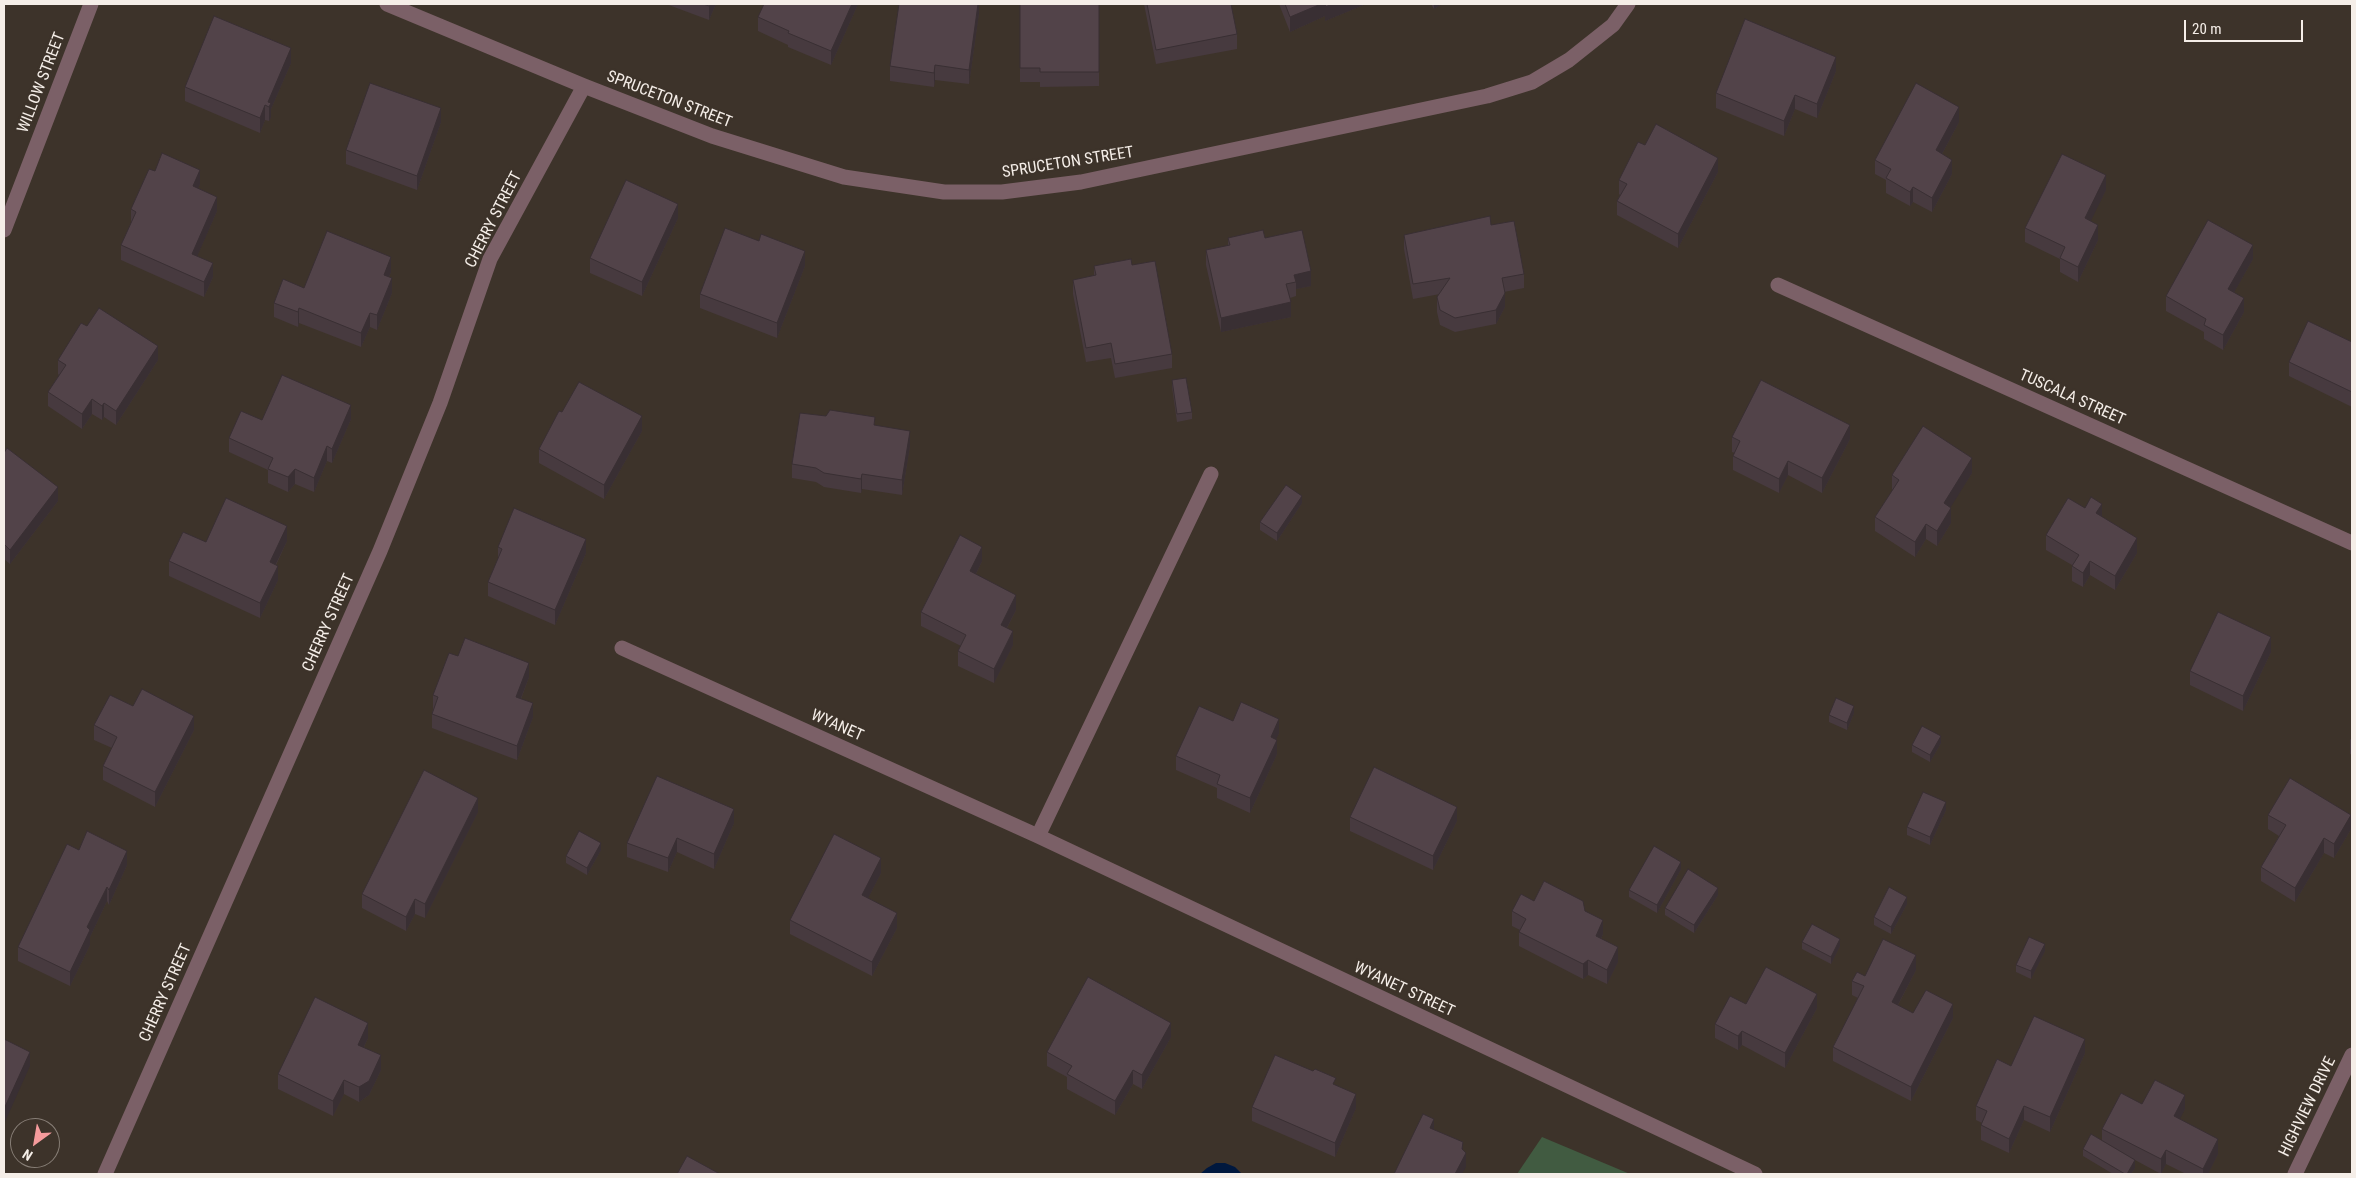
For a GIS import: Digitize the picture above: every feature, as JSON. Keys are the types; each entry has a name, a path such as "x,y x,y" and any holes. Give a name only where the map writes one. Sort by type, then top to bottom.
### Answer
{"street":[{"name":"WILLOW STREET","path":"4,230 91,4"},
{"name":"SPRUCETON STREET","path":"387,4 584,86 712,136 844,177 944,192 1002,192 1081,182 1487,96 1532,82 1568,60 1613,25 1628,4"},
{"name":"CHERRY STREET","path":"105,1174 380,551 440,403 490,259 584,86"},
{"name":"TUSCALA STREET","path":"1778,285 2352,543"},
{"path":"1038,836 1211,474"},
{"name":"WYANET","path":"622,648 1038,836"},
{"name":"WYANET STREET","path":"1038,836 1755,1174"},
{"name":"HIGHVIEW DRIVE","path":"2295,1174 2352,1054"}],"green space":[{"path":"1542,1137 1630,1174 1517,1174"}],"water":[{"path":"1216,1163 1225,1163 1235,1167 1242,1174 1200,1174"}],"building":[{"path":"764,4 852,4 831,51 788,33 789,31 758,17"},
{"path":"899,4 978,4 969,70 935,65 934,73 890,66"},
{"path":"1020,4 1099,4 1099,72 1040,72 1040,68 1020,68"},
{"path":"1147,4 1231,4 1237,34 1156,50"},
{"path":"1285,4 1321,4 1290,17"},
{"path":"214,16 291,48 268,102 271,103 269,107 265,105 260,118 185,87"},
{"path":"1745,19 1836,57 1817,104 1795,95 1784,121 1716,93"},
{"path":"370,83 441,108 417,176 346,150"},
{"path":"1916,83 1959,107 1936,150 1952,160 1932,198 1913,187 1910,192 1886,178 1891,169 1875,160"},
{"path":"1656,124 1718,158 1678,234 1617,201 1627,184 1619,180 1638,142 1645,145"},
{"path":"162,153 200,170 193,186 217,197 192,254 213,263 204,282 121,245 136,212 131,209 149,169 155,171"},
{"path":"2062,154 2106,175 2085,218 2098,225 2078,267 2060,258 2065,247 2025,228"},
{"path":"626,180 678,204 642,282 590,258"},
{"path":"1490,216 1491,225 1514,221 1524,274 1502,278 1505,293 1496,310 1455,318 1440,310 1437,297 1450,278 1413,284 1404,235"},
{"path":"2208,220 2253,245 2228,289 2244,298 2223,335 2204,325 2206,319 2166,296"},
{"path":"725,228 759,241 761,234 805,251 777,323 700,294"},
{"path":"1263,230 1265,238 1302,230 1311,271 1294,275 1296,282 1286,284 1291,302 1221,318 1206,250 1230,245 1228,238"},
{"path":"327,231 391,257 384,275 392,278 377,315 370,313 361,333 299,308 298,312 274,303 283,279 304,288"},
{"path":"1131,259 1132,265 1155,261 1172,354 1115,364 1111,343 1086,348 1073,280 1096,275 1094,266"},
{"path":"99,308 158,346 116,411 104,403 102,406 92,399 82,414 48,392 66,365 58,360 81,323 87,326"},
{"path":"2308,321 2352,342 2352,392 2289,362"},
{"path":"282,375 351,405 332,449 327,446 314,478 295,469 288,477 268,469 273,458 229,438 241,411 262,420"},
{"path":"1186,378 1192,412 1177,414 1172,380"},
{"path":"1761,380 1850,425 1822,478 1788,461 1779,479 1733,456 1740,441 1732,437"},
{"path":"579,382 642,416 604,485 539,449 559,411 562,412"},
{"path":"830,410 875,417 874,425 910,431 902,480 862,474 861,479 824,473 816,468 792,464 800,413 826,416"},
{"path":"1923,426 1972,458 1944,503 1951,508 1937,531 1926,524 1915,542 1875,517 1899,480 1892,475"},
{"path":"7,448 58,487 10,550 4,544 4,453"},
{"path":"1286,485 1302,496 1277,533 1260,522"},
{"path":"2091,497 2102,504 2096,513 2137,538 2115,576 2090,561 2083,573 2072,566 2079,555 2046,535 2068,498 2085,508"},
{"path":"226,498 287,526 270,562 278,566 260,603 169,561 183,532 206,542"},
{"path":"514,508 586,539 555,610 488,582 502,549 498,547"},
{"path":"960,535 982,547 970,571 1016,595 1001,625 1013,631 994,669 958,651 966,635 921,612"},
{"path":"2218,612 2271,637 2243,696 2190,671"},
{"path":"465,638 529,663 516,697 533,703 517,746 432,714 438,697 433,695 449,653 458,656"},
{"path":"142,689 194,716 155,792 103,766 117,737 94,725 110,695 133,706"},
{"path":"1836,698 1854,706 1847,723 1829,715"},
{"path":"1241,702 1279,719 1271,737 1277,740 1250,798 1217,784 1220,775 1176,756 1199,706 1233,721"},
{"path":"1922,726 1941,736 1930,755 1912,745"},
{"path":"1374,767 1457,807 1433,856 1350,817"},
{"path":"424,770 478,798 425,904 415,899 406,917 362,894"},
{"path":"657,776 734,809 714,854 677,838 668,858 627,843"},
{"path":"2290,778 2351,815 2334,844 2324,838 2295,888 2261,867 2286,825 2268,815"},
{"path":"1923,792 1946,802 1930,837 1907,827"},
{"path":"87,831 127,851 109,890 107,887 87,927 90,930 70,972 18,947 67,844 79,850"},
{"path":"579,831 601,843 587,868 566,856"},
{"path":"834,834 881,858 862,895 897,913 872,962 790,920"},
{"path":"1654,846 1681,862 1657,905 1629,890"},
{"path":"1688,869 1718,888 1694,925 1665,908"},
{"path":"1544,881 1583,901 1585,911 1603,920 1596,936 1618,947 1607,970 1588,960 1583,964 1519,932 1526,919 1512,911 1521,894 1534,901"},
{"path":"1889,887 1907,897 1891,927 1874,917"},
{"path":"1812,924 1840,939 1831,957 1802,942"},
{"path":"2029,937 2045,944 2031,971 2016,965"},
{"path":"1883,939 1916,955 1892,1002 1913,1013 1926,990 1953,1004 1911,1087 1833,1047 1864,986 1852,981 1857,972 1865,976"},
{"path":"1766,967 1817,994 1785,1053 1742,1031 1738,1036 1715,1024 1730,996 1746,1004"},
{"path":"1088,977 1171,1023 1142,1075 1133,1070 1115,1101 1067,1074 1072,1066 1047,1052"},
{"path":"315,997 368,1023 358,1045 381,1055 369,1081 359,1087 344,1080 333,1101 278,1074"},
{"path":"2034,1016 2085,1039 2050,1117 2024,1106 2009,1139 1981,1125 1987,1111 1976,1106 1997,1059 2011,1066"},
{"path":"4,1039 30,1052 4,1109"},
{"path":"1275,1055 1313,1071 1315,1069 1336,1078 1333,1084 1356,1094 1335,1143 1252,1107"},
{"path":"2155,1080 2185,1095 2174,1116 2218,1139 2203,1169 2166,1150 2161,1159 2102,1129 2121,1093 2142,1104"},
{"path":"1423,1114 1434,1119 1430,1128 1463,1142 1462,1149 1466,1153 1455,1174 1394,1174"},
{"path":"2091,1134 2135,1160 2127,1174 2083,1149"},
{"path":"687,1156 720,1174 677,1174"}]}
